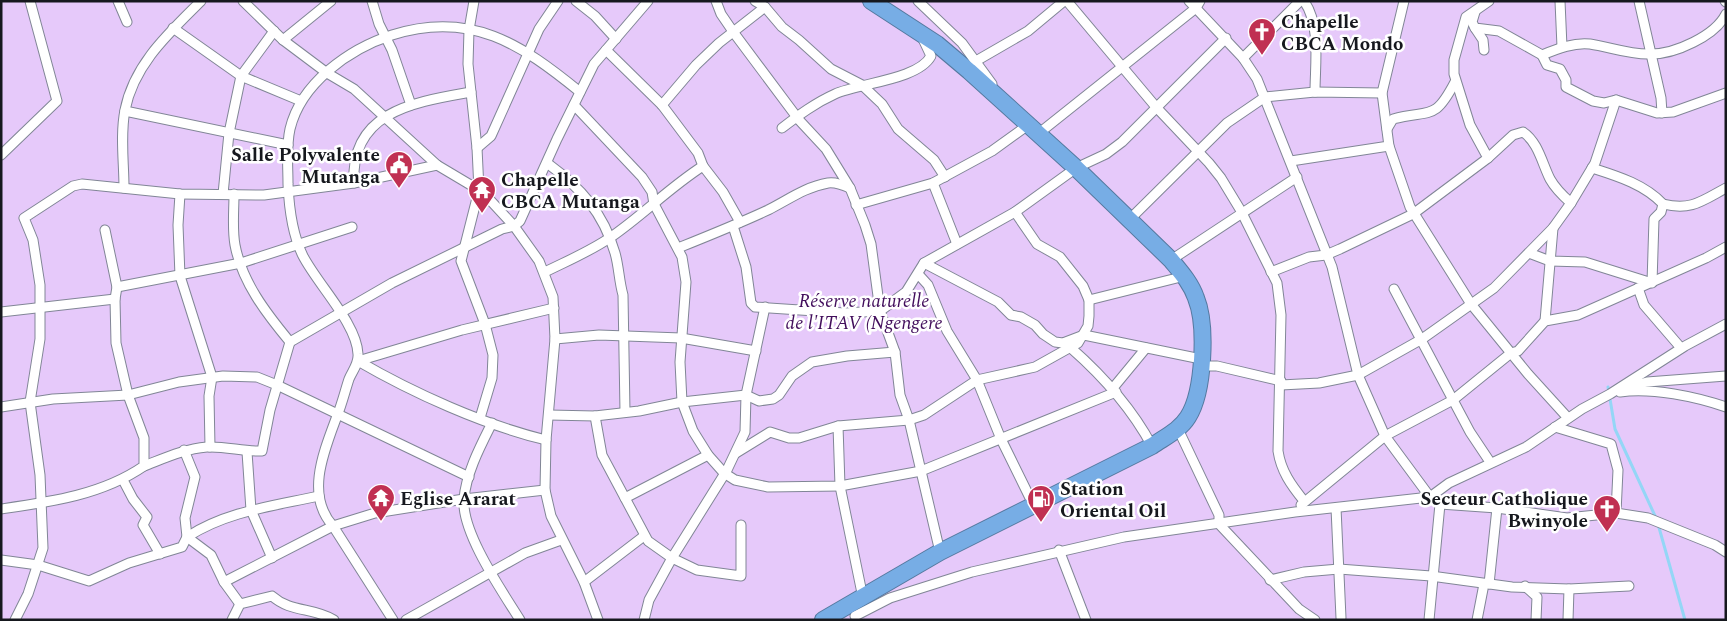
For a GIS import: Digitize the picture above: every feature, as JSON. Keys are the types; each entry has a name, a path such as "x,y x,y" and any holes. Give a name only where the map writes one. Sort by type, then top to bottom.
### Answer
{"highway":[{"path":"823,620 853,614 863,598 940,552 1152,446 1178,429 1188,417 1196,398 1201,362 1200,309 1196,296 1184,276 1171,260 1076,168 969,71 919,32 871,1"}],"street":[{"path":"1,155 57,101 30,1"},
{"path":"118,1 128,22"},
{"path":"124,188 125,111 139,72 150,53 201,1"},
{"path":"243,1 283,40 327,73 354,89 437,165 479,190 514,226 545,272 554,308 555,339 546,440 545,490 551,516 561,540 584,582 598,620"},
{"path":"283,40 331,1"},
{"path":"372,1 385,37 392,50 411,105"},
{"path":"474,1 469,30 468,64 478,148 479,190 467,246 462,256 462,266 484,324 493,355 494,367 480,418"},
{"path":"478,148 491,136 539,29 558,1"},
{"path":"576,1 595,16 616,39"},
{"path":"1,509 40,503 111,486 144,466 184,450 210,447 247,452 262,451 277,384 290,342 392,283 502,229 514,226 520,221 594,64 648,1"},
{"path":"716,1 721,14 734,33 797,117 826,149 850,188 871,244 880,311 895,352 900,395 909,420 940,552"},
{"path":"754,1 765,8 782,28 799,40 830,70 862,85 882,104 898,129 934,160 945,177"},
{"path":"918,1 962,43 1009,107"},
{"path":"976,61 1028,31 1064,1"},
{"path":"1067,1 1156,108 1199,151 1221,178 1241,211 1271,272 1280,294 1281,383 1277,434 1280,464 1289,483 1304,501"},
{"path":"1188,1 1198,5 1243,58 1265,96 1332,267 1358,375 1385,436 1430,497 1440,504 1497,508 1567,518 1616,513 1651,519 1715,545 1726,552"},
{"path":"1243,58 1300,1"},
{"path":"1304,1 1311,12 1314,24 1315,92"},
{"path":"1404,1 1382,93 1389,146 1412,214 1471,304 1511,354 1568,418"},
{"path":"1488,158 1470,125 1456,82 1454,60 1466,17 1489,1"},
{"path":"1560,1 1562,47"},
{"path":"1639,1 1661,98 1662,113"},
{"path":"856,205 933,183 1033,129 1121,67 1198,5"},
{"path":"662,105 696,65 765,8"},
{"path":"1474,12 1472,22 1483,40 1484,50"},
{"path":"1542,55 1562,47 1589,44 1650,54 1694,42 1713,30 1722,22 1726,14"},
{"path":"173,28 241,76 301,101"},
{"path":"393,620 333,526 323,515 319,496 319,473 328,438 358,361 354,335 341,313 319,284 298,246 291,215 289,192 288,145 290,129 301,101 314,84 327,73 352,54 385,37 417,28 469,30 496,36 551,69 580,92"},
{"path":"1475,28 1499,31 1542,55 1547,65 1560,68 1566,80 1566,87 1604,103 1616,100 1662,113 1673,112 1726,93"},
{"path":"223,194 229,133 241,76 274,31"},
{"path":"782,128 835,94 862,85 893,79 910,72 930,58 931,56 919,32"},
{"path":"606,50 662,105 698,153 703,166 723,192 737,224 751,302 755,307 844,313 880,311 906,292 924,263 1015,212 1076,168 1106,154 1122,142 1226,38"},
{"path":"1387,129 1393,119 1429,114 1438,109 1456,82"},
{"path":"354,183 356,150 371,129 384,116 411,105 471,92"},
{"path":"1129,220 1227,123 1265,96 1315,92 1382,93"},
{"path":"924,263 998,302 1011,315 1021,317 1035,325 1050,340 1063,343 1084,335 1146,348 1281,383 1319,383 1358,375 1422,340 1494,288 1553,228 1592,168 1616,100"},
{"path":"574,105 642,177 652,192 654,204 682,257 686,282 681,338 680,377 682,402 693,431 708,455 724,473 735,480 768,487 840,486 921,471 1115,390 1146,348"},
{"path":"125,111 288,145"},
{"path":"1271,272 1309,257 1326,255 1412,214 1488,158 1513,135 1523,132 1529,136 1544,160 1550,179 1571,203"},
{"path":"1291,161 1389,146"},
{"path":"547,163 587,196 610,238 619,267 618,278 624,295 624,412"},
{"path":"15,620 28,594 43,548 40,475 30,402 40,339 39,268 33,240 24,218 73,186 90,184 180,194 289,192 354,183 437,165"},
{"path":"545,272 610,238 654,204 674,184 703,166"},
{"path":"1592,168 1635,184 1654,195 1662,204 1682,208 1696,205 1726,188"},
{"path":"1171,260 1214,233 1241,211 1297,177"},
{"path":"678,248 737,224 786,200 797,192 828,183 836,183 850,188"},
{"path":"933,183 957,244"},
{"path":"180,194 178,225 180,276 212,377 209,396 210,447"},
{"path":"234,194 235,244 241,263 260,305 290,342"},
{"path":"1652,282 1654,219 1661,212 1662,204"},
{"path":"736,453 770,432 789,438 799,438 838,426 909,420 924,415 977,380 1035,367 1078,343 1084,335 1089,321 1088,300 1083,286 1074,272 1060,257 1037,244 1015,212"},
{"path":"117,287 241,263 352,227"},
{"path":"1546,321 1553,228"},
{"path":"105,230 117,287 115,299 116,342 128,395 144,438 144,466"},
{"path":"1295,512 1304,501 1385,436 1453,400 1511,354 1518,351 1546,321 1578,316 1726,247"},
{"path":"1529,253 1550,261 1585,262 1652,282"},
{"path":"918,274 928,285 947,331 977,380 1001,439 1033,504"},
{"path":"1088,300 1184,276"},
{"path":"1638,288 1644,305 1681,348"},
{"path":"1394,289 1453,400 1490,462"},
{"path":"1,312 115,299"},
{"path":"644,620 649,600 672,558 736,453 747,426 744,414 746,395 765,307"},
{"path":"358,361 484,324 554,308"},
{"path":"853,614 890,598 936,583 1059,550 1124,537 1295,512 1430,497 1449,482 1526,447 1568,418 1610,394 1681,348 1726,324"},
{"path":"555,339 599,335 681,338 756,351"},
{"path":"1070,348 1115,390 1138,419 1152,446"},
{"path":"549,415 595,416 682,402 746,395 759,401 774,399 780,395 792,376 812,362 847,356 895,352"},
{"path":"358,361 394,382 517,433 546,440"},
{"path":"1610,394 1647,382 1726,376"},
{"path":"1,407 30,402 128,395 212,377 257,377 277,384 470,477"},
{"path":"1610,394 1625,391 1660,393 1700,399 1726,407"},
{"path":"595,416 602,455 648,541 672,558 697,570 741,576 742,525"},
{"path":"492,423 470,477 464,499 467,523 490,572 520,620"},
{"path":"838,426 840,486 863,598"},
{"path":"1555,427 1611,444 1618,470 1616,513"},
{"path":"1178,429 1219,515 1219,524 1270,580 1299,609 1315,620"},
{"path":"1,560 38,565 89,581 129,564 182,548 187,537 185,518 195,477 184,450"},
{"path":"247,452 251,510 272,558"},
{"path":"625,498 708,455"},
{"path":"123,480 133,499 147,517 143,525 160,554"},
{"path":"224,582 333,526 375,514 464,499 545,490"},
{"path":"187,537 203,526 251,510 319,496"},
{"path":"1429,620 1440,504"},
{"path":"1336,508 1341,618"},
{"path":"1477,620 1487,584 1497,508"},
{"path":"584,582 644,536"},
{"path":"187,537 211,555 224,582 240,604"},
{"path":"406,620 525,553 561,540"},
{"path":"1059,550 1086,620"},
{"path":"1270,580 1304,572 1339,569 1432,576 1487,584 1568,589 1629,586"},
{"path":"1525,586 1537,597 1536,620"},
{"path":"1568,589 1568,620"},
{"path":"232,620 240,604 272,596 282,605 309,610 334,620"}],"green space":[{"name":"Réserve naturelle de l'ITAV (Ngengere","path":"1,1 1726,1 1726,620 1,620"}],"waterway":[{"path":"1608,387 1615,429 1656,518"},
{"path":"1658,524 1685,620"}],"place":[{"name":"Chapelle CBCA Mondo","path":"1262,56"},
{"name":"Salle Polyvalente Mutanga","path":"399,189"},
{"name":"Chapelle CBCA Mutanga","path":"482,214"},
{"name":"Eglise Ararat","path":"381,522"},
{"name":"Station Oriental Oil","path":"1041,523"},
{"name":"Secteur Catholique Bwinyole","path":"1607,533"}]}
